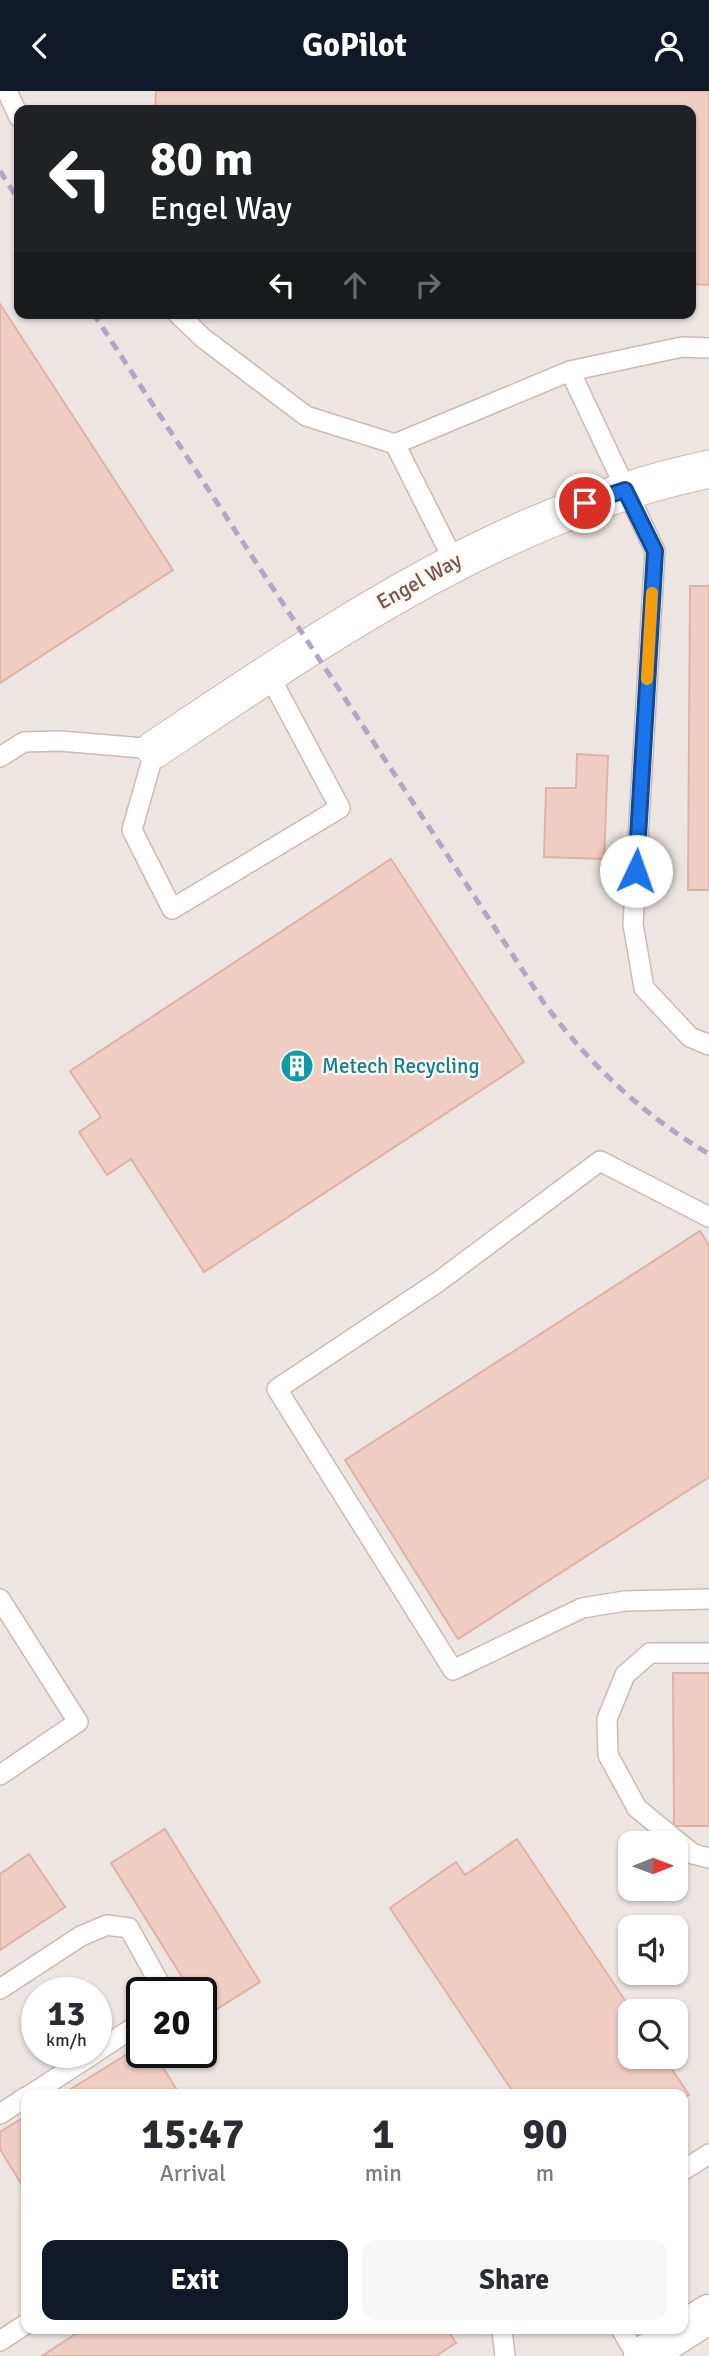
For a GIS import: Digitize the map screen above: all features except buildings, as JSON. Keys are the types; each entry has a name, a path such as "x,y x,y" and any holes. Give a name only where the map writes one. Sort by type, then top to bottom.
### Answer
{"street":[{"name":"Engel Way","path":"155,749 365,612 454,561 565,510 625,490 709,469"},
{"path":"688,2327 709,2314"},
{"path":"643,2356 678,2334"}],"lane":[{"path":"183,319 202,338 306,416 395,444 570,371 682,347 709,348"},
{"path":"570,371 655,551 633,924 645,988 690,1037 709,1045"},
{"path":"395,444 454,561"},
{"path":"0,757 24,742 61,741 155,749 132,830 172,909 340,808 268,673"},
{"path":"709,1217 600,1161 438,1282 276,1389 453,1671 582,1608 625,1601 709,1599"},
{"path":"0,1599 78,1722 0,1775"},
{"path":"709,1653 650,1653 625,1675 607,1719 608,1755 637,1808 693,1854 709,1858"},
{"path":"0,1989 81,1936 107,1925 128,1928 156,1977"},
{"path":"39,2089 71,2068"},
{"path":"0,2114 21,2100"},
{"path":"688,2167 709,2154"},
{"path":"0,2341 21,2327"},
{"path":"503,2334 505,2356"},
{"path":"624,2334 637,2356"}],"shaded area":[{"path":"0,91 709,91 709,2356 0,2356"}],"railway":[{"path":"0,171 14,193"},
{"path":"97,319 544,1003 580,1047 619,1087 662,1123 709,1154"}],"slow traffic":[{"path":"647,679 652,593"}],"place":[{"name":"Metech Recycling","path":"297,1066"}],"route":[{"path":"585,503 625,490 655,551 636,871"}]}
